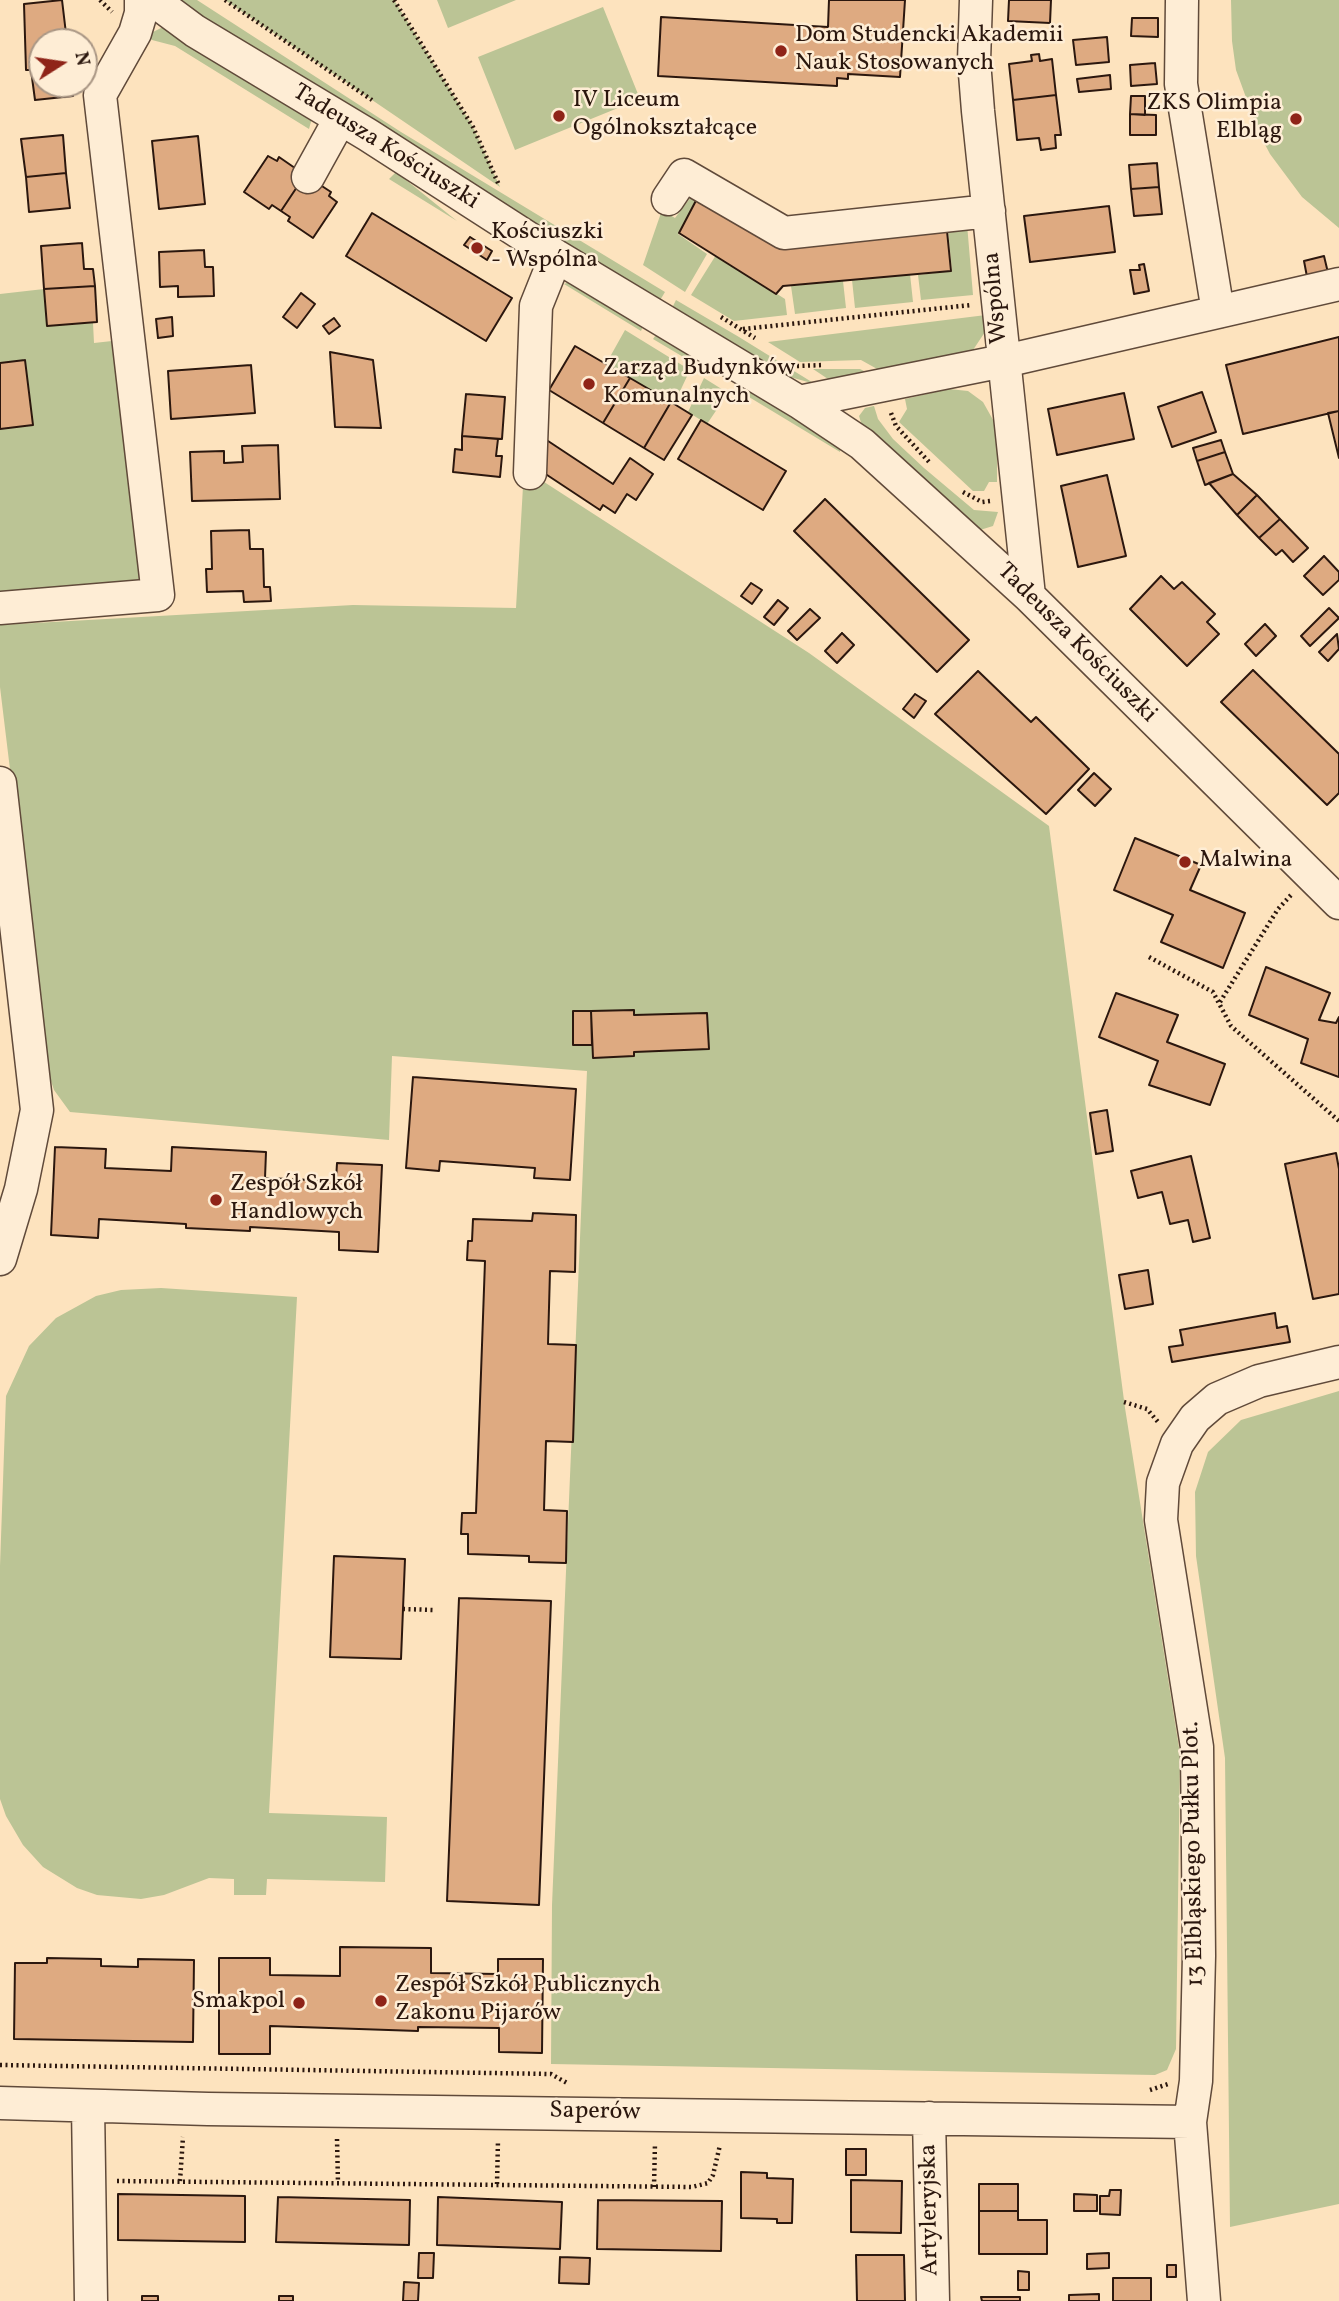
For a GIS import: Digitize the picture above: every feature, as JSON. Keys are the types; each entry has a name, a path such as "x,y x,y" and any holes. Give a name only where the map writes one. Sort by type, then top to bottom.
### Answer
{"street":[{"path":"0,608 158,595 100,95 135,33 141,13 141,0"},
{"name":"Tadeusza Kościuszki","path":"153,0 195,31 556,256 799,402 862,444 1029,596 1339,903"},
{"name":"Wspólna","path":"976,0 974,61 1002,360 1029,596"},
{"path":"1182,0 1181,84 1218,312"},
{"path":"308,177 340,119"},
{"path":"668,199 684,175 784,233 989,211"},
{"path":"530,473 536,306 556,256"},
{"path":"799,402 886,386 1339,284"},
{"path":"0,783 37,1110 21,1189 0,1259"},
{"name":"13 Elbląskiego Pułku Plot.","path":"1204,2301 1190,2122 1195,2081 1199,1956 1197,1747 1161,1520 1164,1483 1177,1444 1195,1418 1233,1390 1339,1362"},
{"name":"Saperów","path":"0,2103 185,2109 1190,2122"},
{"path":"88,2106 91,2301"},
{"name":"Artyleryjska","path":"929,2118 933,2301"}],"path":[{"path":"394,0 473,127 500,187"},
{"path":"742,329 763,344"},
{"path":"795,366 836,365"},
{"path":"886,386 896,426 938,470"},
{"path":"957,488 982,502 997,500"},
{"path":"1220,1002 1278,909 1299,886"},
{"path":"1149,957 1213,992 1231,1027 1339,1121"},
{"path":"1125,1402 1147,1409 1177,1444"},
{"path":"403,1609 434,1610"},
{"path":"0,2066 551,2074 576,2085"},
{"path":"1143,2091 1170,2084 1176,2077"},
{"path":"180,2181 185,2109"},
{"path":"337,2110 338,2183"},
{"path":"497,2184 498,2111"},
{"path":"654,2187 655,2115"},
{"path":"89,2180 692,2188 708,2183 718,2163 723,2116"}],"green space":[{"path":"178,0 197,0 401,132 665,292 659,302 217,27"},
{"path":"225,0 394,0 473,127 500,187"},
{"path":"437,0 516,0 448,28"},
{"name":"ZKS Olimpia Elbląg","path":"1231,0 1339,0 1339,228 1302,197 1270,154 1259,133 1236,70"},
{"path":"603,7 640,99 515,150 478,57"},
{"path":"163,27 312,118 309,129 175,46 152,40 147,35"},
{"path":"396,172 457,221 389,179"},
{"path":"697,189 701,191 678,234 707,254 685,292 643,265 662,210 675,218"},
{"path":"967,224 973,295 921,300 918,275 952,271 948,230"},
{"path":"716,255 785,299 787,315 734,321 691,295"},
{"path":"910,274 913,302 855,308 852,280"},
{"path":"843,281 846,308 795,314 791,286"},
{"path":"569,282 644,324 641,331 564,284"},
{"path":"44,289 48,326 93,323 94,343 121,340 147,586 0,597 0,429 33,425 25,360 0,363 0,294"},
{"path":"676,300 815,384 783,375 671,310"},
{"path":"986,315 985,332 971,353 899,374 897,366 879,370 861,360 800,362 768,342"},
{"path":"625,330 690,370 674,404 606,364"},
{"path":"658,332 687,351 690,361 653,339"},
{"path":"813,369 860,369 868,373 837,385"},
{"path":"704,378 728,393 707,424 688,412"},
{"path":"748,387 840,447 840,452 744,394"},
{"path":"949,389 968,391 983,402 997,427 997,482 989,482 984,491 973,491 899,422 907,409 905,399"},
{"path":"874,406 878,419 893,439 924,468 974,510 998,512 993,526 980,530 863,429 859,416 865,408"},
{"path":"524,469 809,653 1049,826 1125,1408 1180,1754 1176,2049 1167,2070 1155,2075 551,2064 552,1905 587,1071 392,1056 389,1140 70,1112 54,1090 46,1066 0,687 0,625 353,605 516,608"},
{"path":"161,1288 297,1297 269,1813 387,1817 385,1882 267,1879 266,1895 234,1895 234,1879 209,1878 164,1895 141,1899 97,1895 77,1888 43,1867 23,1845 6,1816 0,1799 0,1566 6,1396 29,1346 56,1318 96,1296 121,1290"},
{"path":"1339,1391 1339,2204 1230,2227 1225,1758 1196,1556 1195,1492 1208,1452 1241,1420"}],"building":[{"path":"62,0 65,28 28,28 28,70 26,70 24,4"},
{"name":"Dom Studencki Akademii Nauk Stosowanych","path":"829,0 905,0 900,77 848,74 848,79 837,78 837,86 658,76 661,17 828,27"},
{"path":"1009,0 1051,0 1050,23 1008,21"},
{"path":"1132,18 1158,18 1158,37 1131,36"},
{"path":"1107,37 1109,62 1076,65 1073,40"},
{"path":"1039,54 1040,61 1052,59 1056,95 1013,100 1009,64 1032,61 1031,55"},
{"path":"1155,63 1157,84 1131,86 1130,65"},
{"path":"1110,75 1111,89 1079,92 1077,79"},
{"path":"1056,95 1061,135 1055,135 1056,148 1041,150 1039,138 1017,140 1013,100"},
{"path":"1131,96 1145,96 1145,115 1130,114"},
{"path":"1130,114 1156,115 1156,135 1130,135"},
{"path":"63,135 66,173 26,177 21,139"},
{"path":"198,136 205,204 159,209 152,141"},
{"path":"268,156 277,161 279,157 305,175 281,211 272,205 269,209 244,192"},
{"path":"1157,163 1159,187 1131,189 1129,165"},
{"path":"66,173 70,208 29,212 26,177"},
{"path":"305,175 331,192 329,196 337,202 313,238 288,221 290,217 281,211"},
{"path":"1159,187 1162,214 1134,216 1131,189"},
{"path":"701,191 784,239 946,221 951,271 783,286 776,294 679,233"},
{"path":"1109,206 1115,252 1030,262 1024,216"},
{"path":"372,213 512,298 486,341 346,256"},
{"path":"470,237 492,251 487,260 464,245"},
{"path":"82,243 84,269 93,269 95,286 44,289 41,246"},
{"path":"204,250 205,267 213,267 214,296 178,297 178,286 160,287 159,252"},
{"path":"1324,256 1329,277 1308,282 1304,261"},
{"path":"1144,264 1149,291 1134,294 1130,270 1140,270 1139,265"},
{"path":"95,286 97,322 47,326 44,289"},
{"path":"301,293 315,304 297,328 283,317"},
{"path":"172,317 173,336 158,338 156,319"},
{"path":"334,318 340,326 329,334 323,326"},
{"path":"1339,337 1339,411 1243,434 1226,365"},
{"name":"Zarząd Budynków Komunalnych","path":"575,346 630,378 603,423 549,390"},
{"path":"330,352 373,360 381,428 335,427"},
{"path":"25,360 33,425 0,429 0,363"},
{"path":"251,365 255,413 171,419 168,371"},
{"path":"630,378 671,402 644,448 603,423"},
{"path":"1202,392 1216,432 1172,447 1158,407"},
{"path":"1124,393 1134,439 1057,455 1048,409"},
{"path":"466,394 505,397 502,439 462,436"},
{"path":"671,402 692,415 664,460 644,448"},
{"path":"1339,411 1339,458 1328,413"},
{"path":"701,420 786,471 763,510 678,459"},
{"path":"539,435 613,484 630,458 653,474 636,500 627,494 615,513 603,505 600,510 538,469"},
{"path":"462,436 498,439 496,456 502,456 500,477 453,472 455,449 462,450"},
{"path":"1221,440 1225,452 1197,461 1193,448"},
{"path":"278,445 280,499 192,501 190,452 224,451 224,463 243,462 242,446"},
{"path":"1225,452 1233,474 1205,485 1197,461"},
{"path":"1233,474 1257,495 1237,515 1209,483"},
{"path":"1107,475 1126,556 1078,567 1061,486"},
{"path":"1257,495 1280,519 1259,538 1237,515"},
{"path":"825,499 969,640 937,672 794,531"},
{"path":"1280,519 1308,548 1293,562 1282,550 1276,555 1259,538"},
{"path":"249,530 250,549 263,549 264,587 270,587 271,601 244,602 243,591 207,592 206,569 212,569 211,531"},
{"path":"1324,556 1339,572 1339,580 1323,595 1304,576"},
{"path":"1161,576 1174,589 1182,582 1215,614 1207,622 1219,634 1187,666 1130,609"},
{"path":"751,583 762,590 752,604 741,596"},
{"path":"778,600 788,608 774,625 764,617"},
{"path":"1329,608 1339,618 1310,646 1301,636"},
{"path":"810,609 820,618 797,640 788,631"},
{"path":"1265,624 1276,636 1256,656 1245,644"},
{"path":"842,633 854,645 837,663 825,651"},
{"path":"1337,634 1339,649 1328,661 1319,652"},
{"path":"1253,670 1339,754 1339,793 1327,805 1221,702"},
{"path":"978,671 1031,722 1036,717 1089,769 1046,814 935,714"},
{"path":"915,694 926,701 914,718 903,709"},
{"path":"1094,773 1111,789 1095,806 1078,790"},
{"path":"1135,838 1201,865 1190,890 1245,913 1223,968 1161,942 1173,915 1114,890"},
{"path":"1266,967 1330,993 1319,1020 1336,1023 1339,1017 1339,1077 1301,1063 1308,1039 1249,1015"},
{"path":"1116,993 1178,1015 1167,1042 1225,1064 1210,1105 1149,1085 1158,1061 1099,1037"},
{"path":"634,1010 634,1015 707,1013 709,1049 634,1052 634,1056 593,1058 591,1011"},
{"path":"573,1011 591,1011 592,1045 573,1045"},
{"path":"413,1077 576,1089 570,1180 534,1178 535,1168 440,1161 439,1171 406,1168"},
{"path":"1107,1110 1113,1151 1096,1154 1090,1113"},
{"name":"Zespół Szkół Handlowych","path":"55,1147 106,1149 105,1168 171,1171 172,1147 266,1152 265,1178 336,1181 337,1163 382,1165 378,1252 339,1250 339,1232 250,1227 250,1231 186,1228 186,1224 99,1219 98,1238 51,1235"},
{"path":"1336,1153 1339,1169 1339,1294 1313,1299 1285,1164"},
{"path":"1191,1156 1210,1238 1193,1242 1188,1220 1170,1224 1162,1192 1138,1198 1131,1171"},
{"path":"533,1213 576,1215 575,1272 550,1271 548,1344 576,1345 573,1442 546,1441 544,1510 567,1511 566,1563 529,1562 529,1556 468,1554 468,1534 461,1534 462,1513 476,1513 485,1261 467,1260 468,1241 472,1241 473,1219 532,1221"},
{"path":"1148,1270 1153,1304 1125,1309 1119,1275"},
{"path":"1275,1313 1277,1328 1287,1326 1290,1342 1172,1362 1169,1347 1183,1345 1180,1330"},
{"path":"334,1556 405,1559 401,1659 330,1657"},
{"path":"459,1598 551,1601 539,1905 447,1901"},
{"name":"Zespół Szkół Publicznych Zakonu Pijarów","path":"340,1947 431,1948 431,1973 498,1974 498,1959 543,1959 542,2053 499,2052 499,2028 418,2027 418,2031 270,2026 270,2054 219,2054 219,1958 270,1958 270,1975 340,1976"},
{"path":"47,1958 101,1959 101,1966 138,1967 138,1959 194,1960 193,2042 14,2039 15,1963 47,1963"},
{"path":"846,2149 866,2149 866,2175 846,2175"},
{"path":"741,2172 767,2173 767,2178 793,2179 792,2223 777,2223 777,2219 741,2218"},
{"path":"851,2180 902,2181 901,2233 851,2232"},
{"path":"979,2184 1018,2184 1018,2211 979,2211"},
{"path":"1110,2190 1121,2190 1120,2215 1100,2214 1100,2196 1109,2196"},
{"path":"118,2194 245,2196 245,2242 118,2240"},
{"path":"1074,2194 1097,2195 1097,2211 1074,2211"},
{"path":"278,2197 410,2200 409,2245 276,2242"},
{"path":"438,2197 562,2202 560,2249 437,2245"},
{"path":"598,2200 722,2201 721,2251 597,2249"},
{"path":"979,2211 1018,2211 1018,2220 1047,2220 1047,2254 979,2254"},
{"path":"419,2253 434,2253 433,2278 418,2278"},
{"path":"1109,2253 1109,2268 1087,2269 1087,2254"},
{"path":"856,2255 904,2255 905,2301 857,2301"},
{"path":"560,2257 590,2258 589,2284 559,2283"},
{"path":"1167,2265 1176,2265 1176,2277 1167,2277"},
{"path":"1018,2271 1029,2272 1029,2290 1018,2290"},
{"path":"1113,2278 1151,2278 1151,2301 1113,2301"},
{"path":"404,2282 419,2283 418,2301 403,2301"},
{"path":"1099,2294 1099,2301 1069,2301 1069,2295"},
{"path":"142,2296 158,2296 158,2301 142,2301"},
{"path":"279,2296 293,2296 293,2301 279,2301"},
{"path":"981,2297 1020,2297 1020,2301 982,2301"}],"place":[{"name":"Dom Studencki Akademii Nauk Stosowanych","path":"781,51"},
{"name":"IV Liceum Ogólnokształcące","path":"559,116"},
{"name":"ZKS Olimpia Elbląg","path":"1296,119"},
{"name":"Kościuszki - Wspólna","path":"477,248"},
{"name":"Zarząd Budynków Komunalnych","path":"589,384"},
{"name":"Malwina","path":"1185,862"},
{"name":"Zespół Szkół Handlowych","path":"216,1200"},
{"name":"Zespół Szkół Publicznych Zakonu Pijarów","path":"381,2001"},
{"name":"Smakpol","path":"299,2003"}]}
